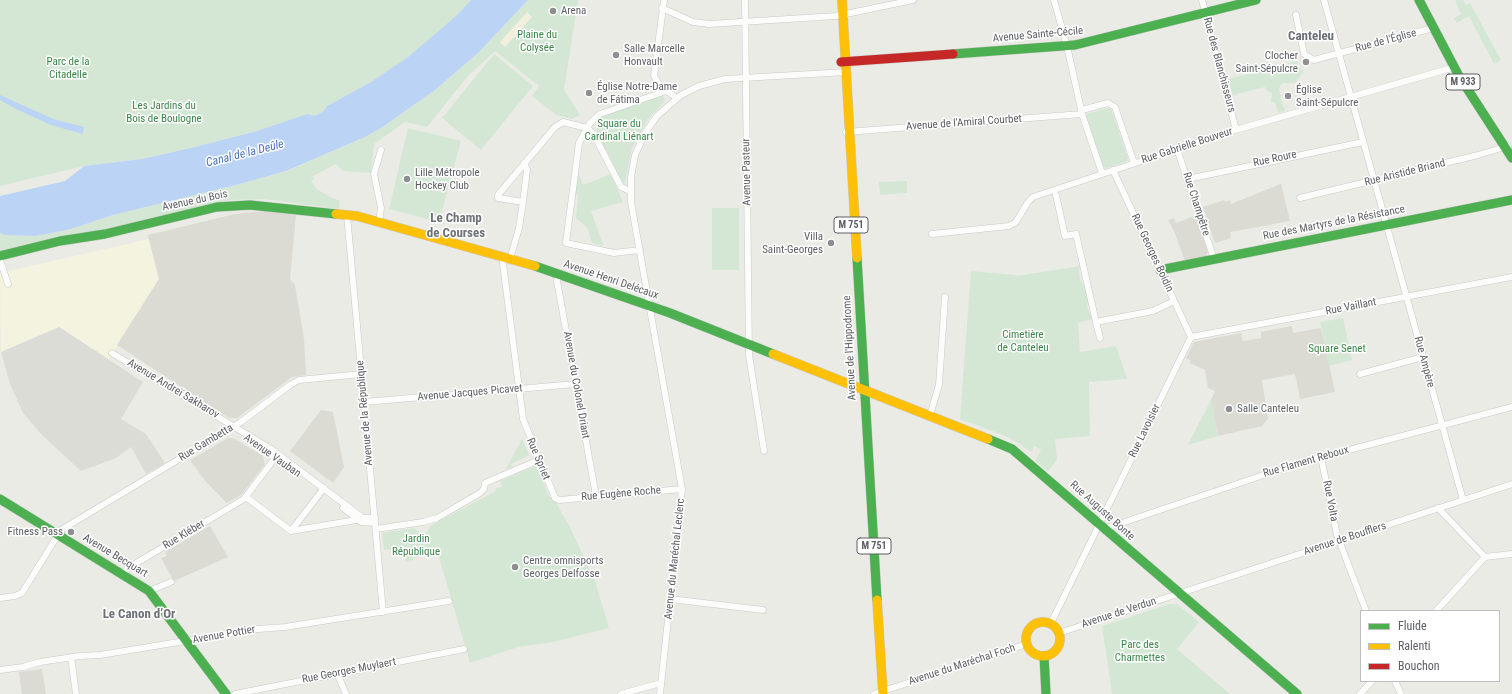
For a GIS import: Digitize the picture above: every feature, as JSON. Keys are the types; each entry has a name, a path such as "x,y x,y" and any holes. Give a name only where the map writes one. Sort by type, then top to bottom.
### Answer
{"street":[{"path":"664,0 654,76 658,84 677,98"},
{"name":"Avenue Pasteur","path":"745,0 748,344 749,364 764,451"},
{"name":"Avenue de l'Hippodrome","path":"837,0 841,15"},
{"name":"Avenue de l'Hippodrome","path":"842,0 841,15 847,132 879,693"},
{"path":"662,8 702,24 841,15 913,0"},
{"path":"1054,0 1067,46 1082,112 1102,173"},
{"name":"Rue des Blanchisseurs","path":"1202,0 1236,130"},
{"name":"Avenue Sainte-Cécile","path":"844,62 1067,46 1256,0"},
{"name":"Rue Ampère","path":"1324,0 1463,500"},
{"name":"M 933","path":"1419,0 1455,67 1483,114 1508,148 1512,158"},
{"name":"Rue de l'Église","path":"1296,15 1304,54 1314,60 1433,28"},
{"name":"Rue Gabrielle Bouveur","path":"932,234 1012,225 1016,222 1028,202 1033,197 1236,130 1455,67"},
{"name":"Avenue du Maréchal Leclerc","path":"660,694 682,489 630,191 634,160 645,133 657,116 677,98 688,91 709,83 746,78 844,72"},
{"path":"640,250 614,252 566,243 579,143 587,128 596,117 607,110 666,91"},
{"name":"Avenue de l'Amiral Courbet","path":"847,132 1082,112 1108,103 1115,107 1134,163"},
{"path":"523,202 498,198 498,196 524,163 560,123 566,122 587,128 595,135 621,187 630,191"},
{"name":"Rue Roure","path":"1188,179 1363,142"},
{"name":"Rue Aristide Briand","path":"1300,198 1508,148"},
{"name":"Rue Champêtre","path":"1177,149 1214,259"},
{"path":"379,222 381,208 374,174 381,150"},
{"path":"506,257 519,228 528,170 524,163"},
{"name":"Rue Georges Boidin","path":"1113,170 1191,337"},
{"path":"1056,195 1064,236 1076,234 1100,338"},
{"name":"Rue des Martyrs de la Résistance","path":"1160,270 1512,200"},
{"name":"Avenue du Bois","path":"8,284 0,261 232,205 256,205 347,215"},
{"name":"Avenue Henri Delécaux","path":"347,215 379,222 506,257 558,274 649,306 862,389"},
{"name":"Avenue de la République","path":"347,215 383,612"},
{"name":"Avenue du Bois","path":"0,256 60,241 120,231"},
{"name":"Rue Spriet","path":"506,257 518,389 522,414 526,429 554,497 559,500"},
{"name":"Avenue du Colonel Driant","path":"558,274 557,281 596,496"},
{"name":"Rue Vaillant","path":"1191,337 1512,277"},
{"path":"930,415 939,385 945,297"},
{"path":"1096,322 1153,311 1174,301"},
{"name":"Rue Lavoisier","path":"1050,623 1102,527 1191,337"},
{"name":"Avenue Andreï Sakharov","path":"112,353 233,426"},
{"path":"1360,374 1423,357"},
{"name":"Rue Gambetta","path":"57,534 233,426 299,380 362,374"},
{"name":"Avenue Jacques Picavet","path":"364,402 576,384"},
{"name":"Rue Auguste Bonte","path":"862,389 1012,449 1297,694"},
{"name":"Rue Flament Reboux","path":"1102,527 1283,468 1512,407"},
{"name":"Avenue Vauban","path":"233,426 236,432 277,456 358,517 375,524 423,522 437,518 480,494 484,489 485,483 539,460"},
{"path":"277,456 246,497 291,531 358,517"},
{"name":"Rue Volta","path":"1321,457 1339,541 1366,610"},
{"name":"Avenue de Boufflers","path":"1179,594 1512,484"},
{"name":"Rue Eugène Roche","path":"559,500 682,489"},
{"path":"291,531 323,490"},
{"name":"Rue Kléber","path":"123,574 128,568 246,497"},
{"name":"Avenue Becquart","path":"0,499 123,574 148,591 226,694"},
{"path":"1438,508 1486,557"},
{"path":"0,598 15,596 22,593 57,534"},
{"path":"1437,610 1486,557 1512,554"},
{"path":"148,591 171,582"},
{"name":"Avenue de Verdun","path":"1059,633 1179,594"},
{"path":"670,599 763,610"},
{"name":"Avenue Pottier","path":"0,670 71,657 100,655 258,629 285,628 449,601"},
{"path":"1040,622 1050,623 1059,633 1060,641 1058,648 1051,654 1044,656 1032,652 1027,644 1026,635 1032,626 1040,622"},
{"name":"Avenue du Maréchal Foch","path":"879,693 1027,644"},
{"name":"Rue Georges Muylaert","path":"235,694 464,649"},
{"path":"1044,656 1046,694"},
{"path":"71,657 76,694"},
{"path":"337,673 346,694"},
{"path":"1360,694 1371,682"},
{"path":"1395,682 1401,694"},
{"path":"621,694 661,683"}],"shaded area":[{"path":"1281,184 1290,221 1230,232 1231,238 1215,243 1203,207 1224,200 1225,202 1230,200 1231,204"},
{"path":"265,211 296,215 290,279 295,285 304,339 306,375 292,377 237,418 229,418 117,345 159,279 148,235 235,214"},
{"path":"1197,215 1208,252 1206,256 1185,261 1174,231 1168,220 1174,218 1176,223"},
{"path":"149,239 159,279 109,359 59,327 1,352 0,273"},
{"path":"1292,326 1293,333 1321,328 1335,392 1300,399 1295,374 1262,380 1268,418 1262,426 1218,436 1211,400 1215,391 1208,388 1205,370 1190,363 1191,361 1186,358 1194,342 1241,333 1243,341 1261,338 1261,332"},
{"path":"59,327 143,382 121,419 146,434 165,463 146,474 131,447 116,458 81,471 42,435 23,413 10,384 1,352"},
{"path":"321,410 333,412 344,467 333,483 290,451"},
{"path":"228,438 233,438 263,456 265,464 242,494 227,503 206,482 190,460"},
{"path":"210,526 228,557 174,581 161,558 167,556 165,552"},
{"path":"42,669 46,694 22,694 19,672"}],"green space":[{"name":"Parc de la Citadelle","path":"0,0 471,0 457,15 408,57 371,82 327,106 325,111 313,116 307,114 257,131 142,159 84,166 0,186"},
{"name":"Plaine du Colysée","path":"528,0 578,0 564,90 580,115 572,119 556,115 532,96 539,86 495,51 468,76 427,127 405,122 374,144 371,173 343,171 336,164 313,176 314,179 311,181 317,189 340,201 339,209 264,199 231,200 86,235 0,252 0,233 5,235 36,236 71,229 113,215 287,171 365,137 381,128 435,90 478,53"},
{"path":"1455,0 1463,0 1466,5 1470,3 1501,60 1494,64 1469,16 1457,23 1454,18 1461,14"},
{"path":"494,54 533,86 481,150 442,118"},
{"path":"1297,61 1299,68 1304,71 1295,83 1283,83 1279,88 1285,111 1278,113 1275,102 1271,102 1272,93 1267,91 1265,87 1233,95 1228,79 1251,73 1250,68 1269,62 1271,68"},
{"name":"Square du Cardinal Liénart","path":"662,96 664,97 665,101 648,119 632,148 624,186 597,133 598,121 607,113"},
{"path":"1108,108 1111,109 1128,158 1127,161 1106,168 1103,166 1086,117 1087,114"},
{"path":"408,128 461,141 439,222 389,209"},
{"path":"577,169 583,185 611,174 623,202 591,211 604,246 592,243 588,229 576,218 578,196 574,193"},
{"path":"907,181 907,193 880,195 879,182"},
{"path":"712,208 739,208 739,270 712,270"},
{"name":"Cimetière de Canteleu","path":"1080,266 1080,279 1087,292 1087,306 1092,319 1078,323 1080,352 1116,346 1127,379 1089,382 1090,436 1055,439 1057,460 1048,471 1035,461 1041,450 1038,448 1034,446 1032,452 1008,437 960,419 971,271 1017,276"},
{"name":"Square Senet","path":"1343,318 1352,360 1329,366 1320,322"},
{"path":"1211,400 1218,436 1188,445 1199,423"},
{"path":"522,439 529,455 511,464 512,468 506,469"},
{"name":"Centre omnisports Georges Delfosse","path":"536,466 549,496 555,501 570,527 595,581 609,628 554,642 518,647 470,663 438,554 413,558 413,560 406,561 404,551 391,553 390,549 384,550 382,533 414,528 420,533 427,532 430,526 496,491 495,489 502,486 500,481"},
{"name":"Parc des Charmettes","path":"1170,604 1177,604 1199,622 1177,649 1230,694 1112,694 1102,626"}],"sand":[{"path":"527,12 532,17 505,47 500,42"}],"water":[{"name":"Canal de la Deûle","path":"471,0 528,0 478,53 435,90 381,128 365,137 286,171 236,185 113,215 71,229 36,236 5,235 0,233 0,196 65,181 84,166 142,159 257,131 307,114 314,116 324,111 327,106 371,82 408,57 457,15"},
{"path":"0,95 53,119 84,127 83,134 51,125 18,110 0,100"}],"traffic: fast":[{"path":"953,54 1075,45 1256,0"},
{"path":"1419,0 1459,76 1512,158"},
{"path":"1160,270 1512,200"},
{"path":"0,256 60,241 105,234 217,207 250,205 336,214"},
{"path":"857,258 877,600"},
{"path":"535,266 670,313 773,354"},
{"path":"988,439 1012,449 1297,694"},
{"path":"0,499 149,591 226,694"},
{"path":"1044,656 1046,694"}],"traffic: slow":[{"path":"842,0 857,258"},
{"path":"336,214 357,216 535,266"},
{"path":"773,354 988,439"},
{"path":"877,600 883,694"},
{"path":"1046,622 1055,627 1059,632 1060,639 1059,646 1055,651 1050,655 1040,656 1036,655 1027,646 1026,636 1027,632 1036,623 1046,622"}],"traffic: jam":[{"path":"841,62 953,54"}],"place":[{"name":"Arena","path":"553,11"},
{"name":"Salle Marcelle Honvault","path":"616,55"},
{"name":"Clocher Saint-Sépulcre","path":"1306,62"},
{"name":"Église Notre-Dame de Fátima","path":"589,93"},
{"name":"Église Saint-Sépulcre","path":"1288,96"},
{"name":"Lille Métropole Hockey Club","path":"407,179"},
{"name":"Villa Saint-Georges","path":"831,243"},
{"name":"Salle Canteleu","path":"1229,409"},
{"name":"Fitness Pass","path":"71,532"},
{"name":"Centre omnisports Georges Delfosse","path":"515,567"}],"district":[{"name":"Canteleu","path":"1311,37"},
{"name":"Le Champ de Courses","path":"456,226"},
{"name":"Le Canon d’Or","path":"139,615"}],"park label":[{"name":"Les Jardins du Bois de Boulogne","path":"164,112"},
{"name":"Jardin République","path":"416,545"}]}
